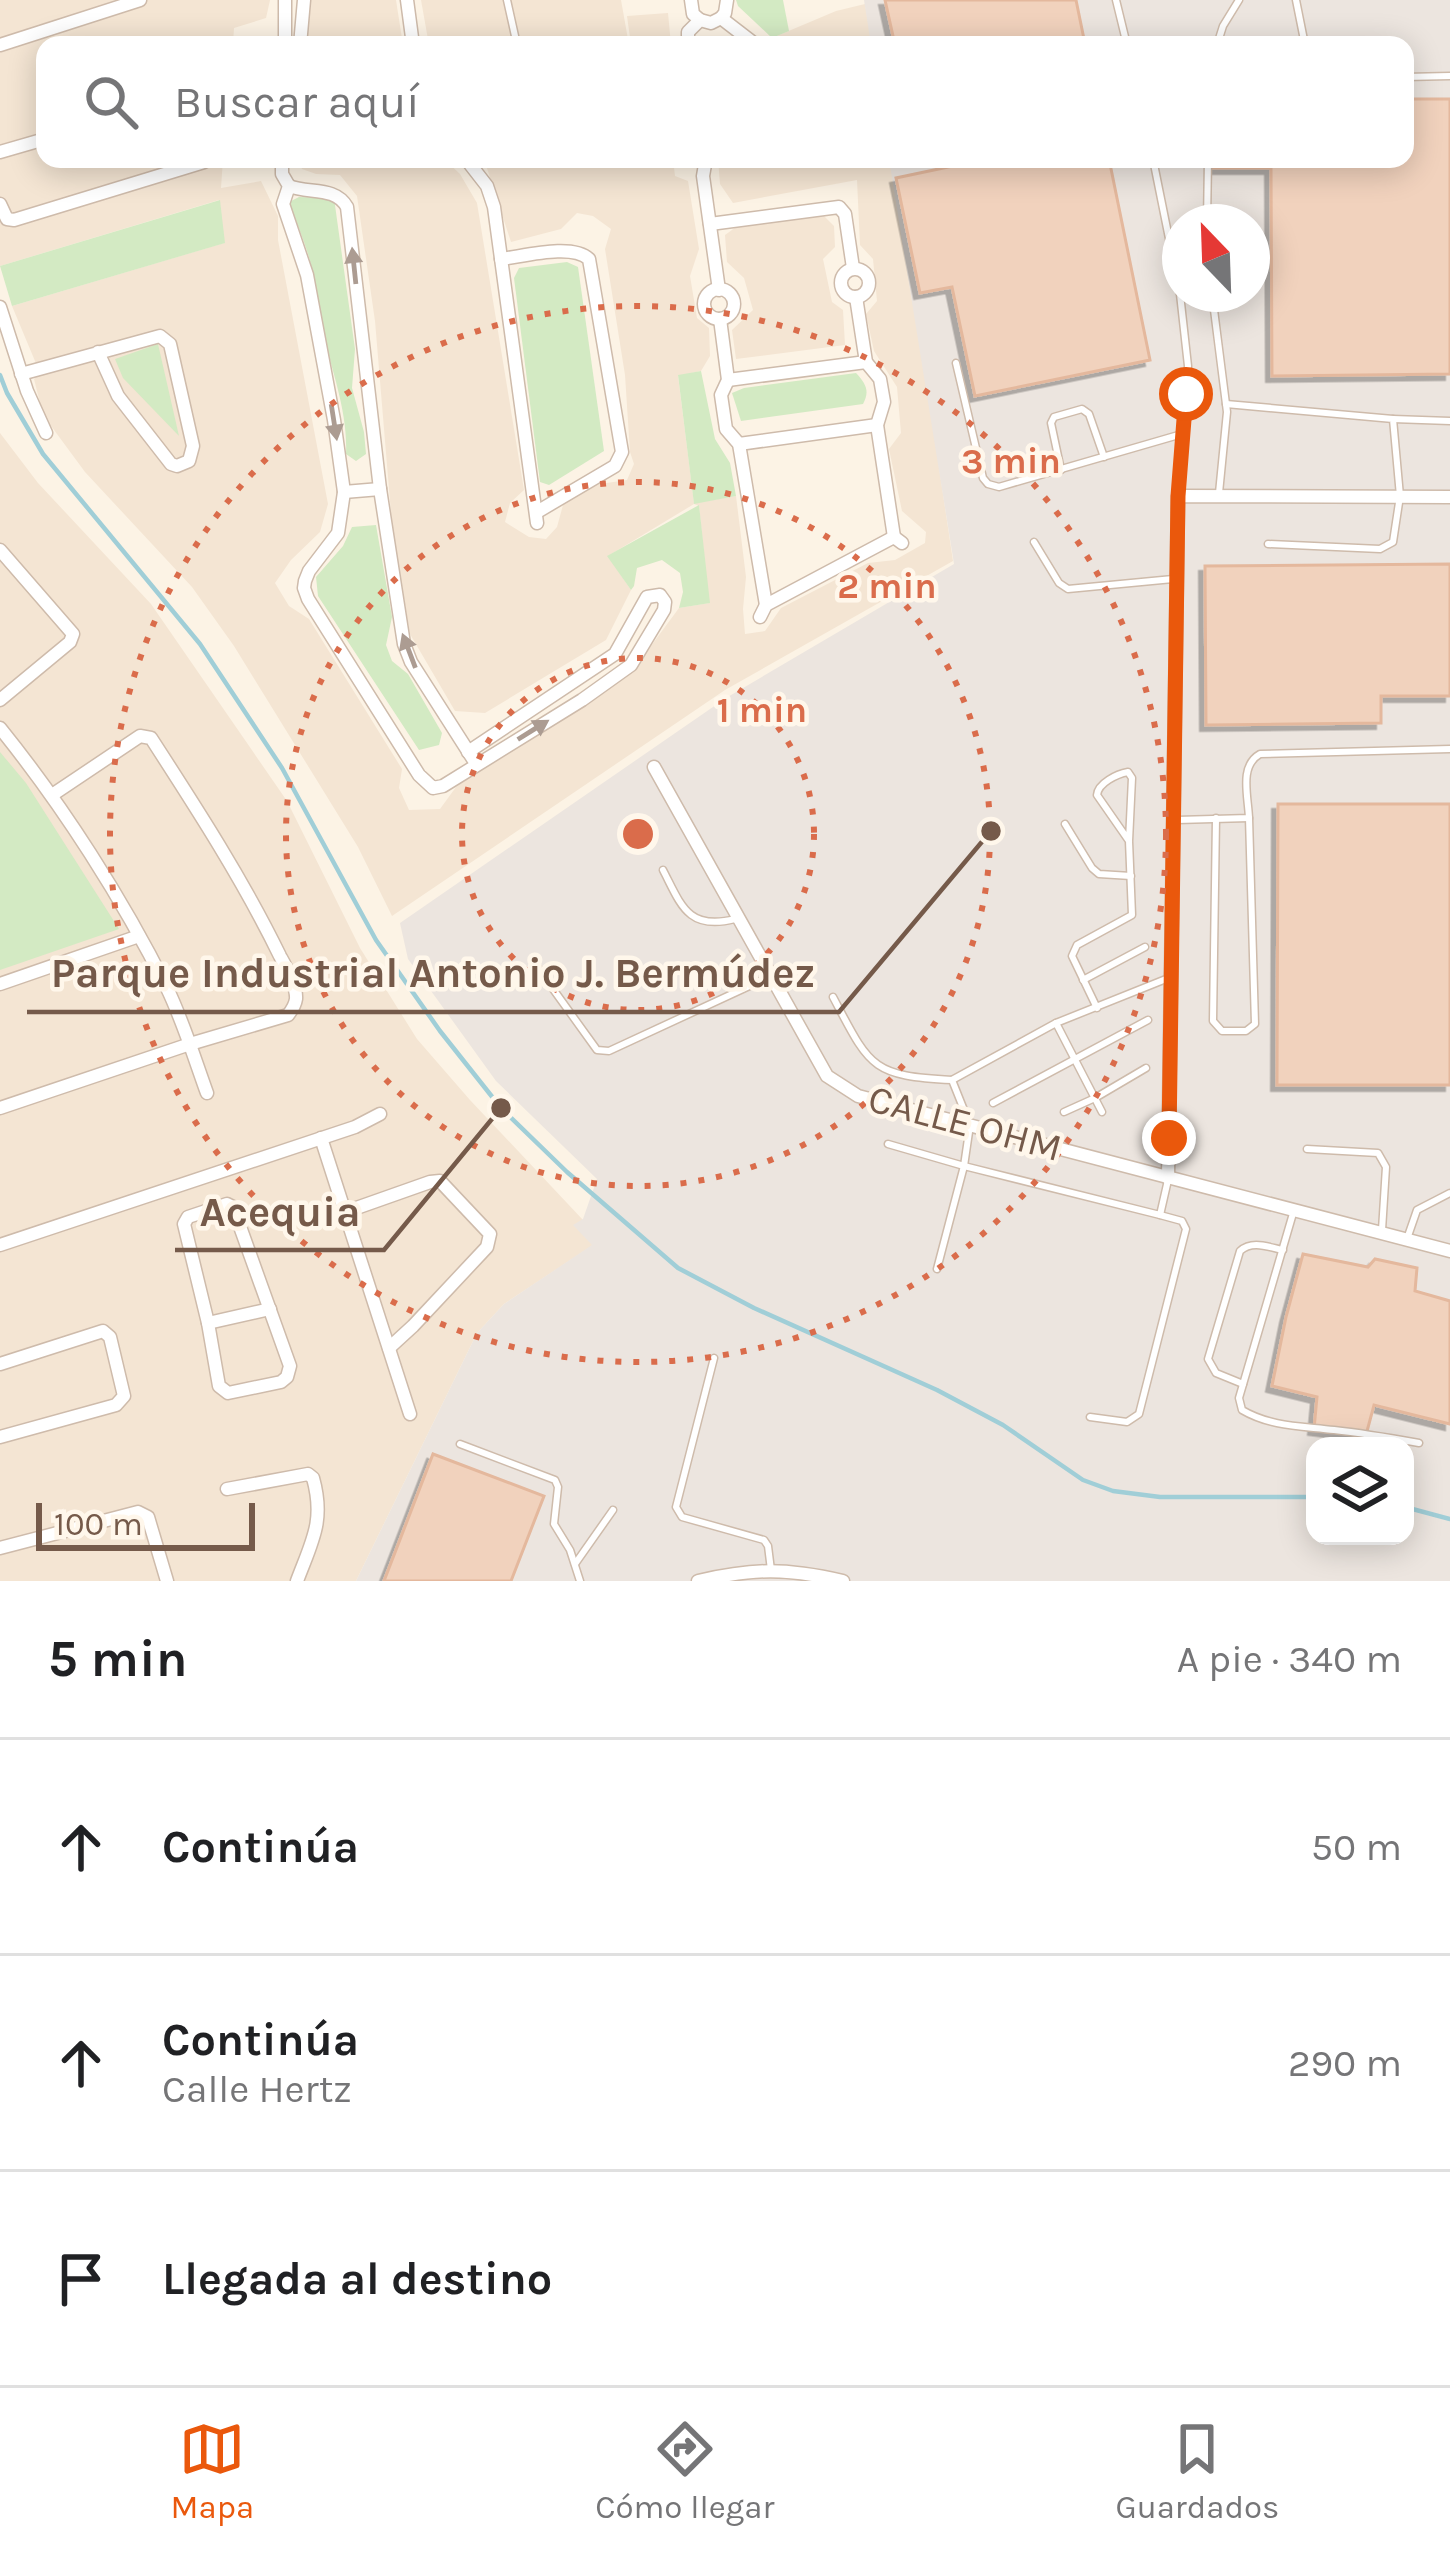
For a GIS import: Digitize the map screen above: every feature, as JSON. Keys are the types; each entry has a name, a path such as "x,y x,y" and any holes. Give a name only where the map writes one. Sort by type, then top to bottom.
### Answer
{"street":[{"path":"0,45 140,0"},
{"path":"285,0 285,36"},
{"path":"300,36 304,0"},
{"path":"406,0 412,36"},
{"path":"691,0 693,14 710,22 725,14 727,0"},
{"path":"721,18 744,36"},
{"path":"690,36 700,20"},
{"path":"0,152 36,142"},
{"path":"0,204 7,219 14,220 184,168"},
{"path":"282,168 289,186 284,204 307,275 344,492 338,533 309,571 305,594 427,785 443,787 631,665 664,610 663,598 655,594 643,601 614,655 468,752"},
{"path":"473,168 487,186 494,207 501,260 537,517 615,466 622,452 589,259 573,250 501,260"},
{"path":"697,168 703,176"},
{"path":"704,168 719,290"},
{"path":"289,186 335,194 347,207 380,489 404,644 476,765"},
{"path":"710,224 838,207 845,214 854,268 863,271 869,282 866,292 856,297 866,362 880,380 884,402 877,425 898,540 763,611 739,444 726,429 721,395 728,380 720,319"},
{"path":"719,290 730,294 734,306 729,316 720,319 711,316 705,305 711,292 719,290"},
{"path":"0,307 46,433"},
{"path":"21,374 98,352 160,336 167,339 193,446 189,461 171,464 118,396 98,352"},
{"path":"728,380 866,362"},
{"path":"739,444 877,425"},
{"path":"344,492 380,489"},
{"path":"1168,1178 1178,496 1450,496"},
{"path":"0,550 73,634 70,642 0,700"},
{"path":"571,684 582,700"},
{"path":"0,728 52,795 139,936 167,988 207,1093"},
{"path":"0,1108 287,1015 296,996 268,931 151,738 140,736 52,795"},
{"name":"CALLE OHM","path":"654,767 827,1076 837,1084 858,1096 1450,1251"},
{"path":"0,984 139,936"},
{"path":"0,1245 356,1127 380,1114"},
{"path":"321,1138 410,1414"},
{"path":"199,1179 208,1209"},
{"path":"345,1212 440,1181 490,1234 487,1247 389,1348"},
{"path":"233,1207 290,1366 281,1382 228,1393 221,1390 184,1224 188,1217 208,1209 233,1207"},
{"path":"208,1323 269,1309"},
{"path":"0,1364 103,1331 110,1337 124,1396 116,1405 0,1437"},
{"path":"227,1489 308,1474 314,1478 319,1522 297,1581"},
{"path":"0,1549 139,1511 148,1517 167,1581"},
{"path":"698,1581 753,1570 834,1580"}],"lane":[{"path":"507,0 515,36"},
{"path":"1116,0 1125,36"},
{"path":"1220,36 1239,0"},
{"path":"1296,0 1303,36"},
{"path":"1414,76 1450,76"},
{"path":"1155,168 1162,204"},
{"path":"1207,204 1208,168"},
{"path":"1178,496 1188,366 1182,312"},
{"path":"1214,312 1226,404 1218,496"},
{"path":"956,363 988,484 999,487 1182,434"},
{"path":"1226,404 1450,421"},
{"path":"1061,470 1051,423 1054,417 1082,409 1089,414 1105,457"},
{"path":"1268,544 1385,548 1393,542 1400,496 1393,418"},
{"path":"1034,542 1059,583 1068,589 1177,578"},
{"path":"1216,818 1213,1021 1222,1031 1246,1031 1255,1024 1246,766 1260,754 1450,749"},
{"path":"1096,1008 1072,956 1073,950 1132,915 1132,778 1128,772 1100,786 1096,795 1129,842"},
{"path":"1173,820 1249,818"},
{"path":"1065,824 1099,874 1131,877"},
{"path":"663,870 693,918 720,923 739,919"},
{"path":"1083,980 1145,947"},
{"path":"535,964 602,1052 771,976"},
{"path":"833,998 856,1041 888,1073 952,1080 1056,1023 1171,977"},
{"path":"994,1103 1148,1020"},
{"path":"1056,1023 1102,1112"},
{"path":"1064,1112 1146,1069"},
{"path":"937,1269 970,1125 952,1080"},
{"path":"888,1144 1182,1221 1186,1229 1139,1414 1127,1422 1090,1417"},
{"path":"1307,1149 1378,1153 1386,1167 1382,1233"},
{"path":"1160,1215 1168,1178"},
{"path":"1407,1240 1417,1210 1450,1193"},
{"path":"1294,1210 1239,1398 1242,1410 1270,1422 1419,1443"},
{"path":"1243,1384 1216,1373 1208,1363 1233,1273 1245,1246 1282,1250"},
{"path":"714,1358 676,1508 682,1517 764,1540 771,1570"},
{"path":"460,1444 555,1480 559,1487 554,1524 566,1541 580,1581"},
{"path":"575,1564 613,1510"}],"shaded area":[{"path":"0,0 270,0 266,18 234,28 234,36 36,36 36,168 222,168 221,188 261,181 278,216 278,240 328,504 320,532 275,583 289,606 309,619 402,769 399,788 409,810 440,809 456,787 645,654 679,608 709,603 699,506 694,504 608,556 631,590 606,640 485,713 455,711 410,634 392,525 375,321 357,196 340,175 302,168 454,168 460,174 477,203 524,490 510,503 505,522 529,537 546,539 557,527 563,505 593,485 627,480 634,464 605,249 611,229 593,216 577,213 561,229 511,242 487,168 674,168 675,176 688,181 699,249 690,276 697,318 709,328 710,356 701,371 678,376 694,503 736,496 746,577 745,634 765,631 781,608 868,563 895,560 925,543 926,532 902,511 889,449 901,433 897,387 874,351 866,314 877,301 873,259 860,245 857,180 733,203 720,184 719,168 894,168 953,561 725,690 392,916 358,847 234,646 192,587 85,472 43,415 34,379 40,373 12,306 224,243 219,200 0,266"},
{"path":"308,0 396,0 402,36 305,36"},
{"path":"421,0 621,0 627,36 427,36"},
{"path":"864,0 1450,0 1450,1581 356,1581 477,1333 504,1304 592,1245 573,1225 583,1219 597,1179 496,1081 408,959 400,923 726,698 954,564 890,168 1414,168 1414,36 870,36"},
{"path":"865,4 870,36 777,36"},
{"path":"668,13 670,36 630,36 627,16"},
{"path":"824,216 834,226 835,247 823,259 832,302 843,310 845,345 736,359 732,330 753,310 744,278 727,262 725,235 736,227"},
{"path":"0,433 38,483 151,604 287,801 360,948 417,1039 583,1220 574,1225 593,1245 504,1304 477,1333 356,1581 0,1581"}],"green space":[{"path":"736,0 783,0 789,31 770,36"},
{"path":"299,197 334,198 355,349 352,388 366,454 356,461 346,454 342,407 311,265 289,202"},
{"path":"220,200 225,243 12,306 0,266"},
{"path":"567,262 578,267 604,451 549,485 540,482 514,278 519,268"},
{"path":"158,344 179,436 123,378 115,359"},
{"path":"701,371 715,439 730,463 736,496 694,504 678,375"},
{"path":"856,373 866,388 863,404 741,421 732,393 744,388"},
{"path":"699,505 710,603 679,608 680,573 662,560 637,568 631,590 607,556"},
{"path":"376,525 392,617 386,645 442,733 439,745 419,750 318,596 316,577 343,546 352,527"},
{"path":"0,752 26,783 119,929 0,970"}],"building":[{"path":"885,0 1076,0 1083,36 893,36"},
{"path":"1414,99 1450,99 1450,374 1272,376 1271,168 1414,168"},
{"path":"943,168 1111,168 1150,360 975,396 952,287 920,293 896,178"},
{"path":"1450,564 1450,696 1381,696 1381,723 1206,725 1205,566"},
{"path":"1278,804 1450,804 1450,1085 1277,1085"},
{"path":"1303,1254 1368,1267 1375,1259 1417,1268 1415,1291 1450,1301 1450,1424 1374,1405 1366,1435 1314,1429 1317,1397 1272,1386"},
{"path":"433,1454 544,1496 511,1581 384,1581"}],"waterway":[{"path":"0,375 43,454 200,644 282,768 376,940 440,1031 501,1108 678,1268 754,1308 937,1390 1003,1425 1083,1480 1113,1491 1160,1497 1306,1497"},
{"path":"1414,1509 1450,1519"}],"place":[{"name":"Parque Industrial Antonio J. Bermúdez","path":"991,831"},
{"name":"Acequia","path":"501,1108"}],"route":[{"path":"1169,1138 1178,496 1186,394"}]}
